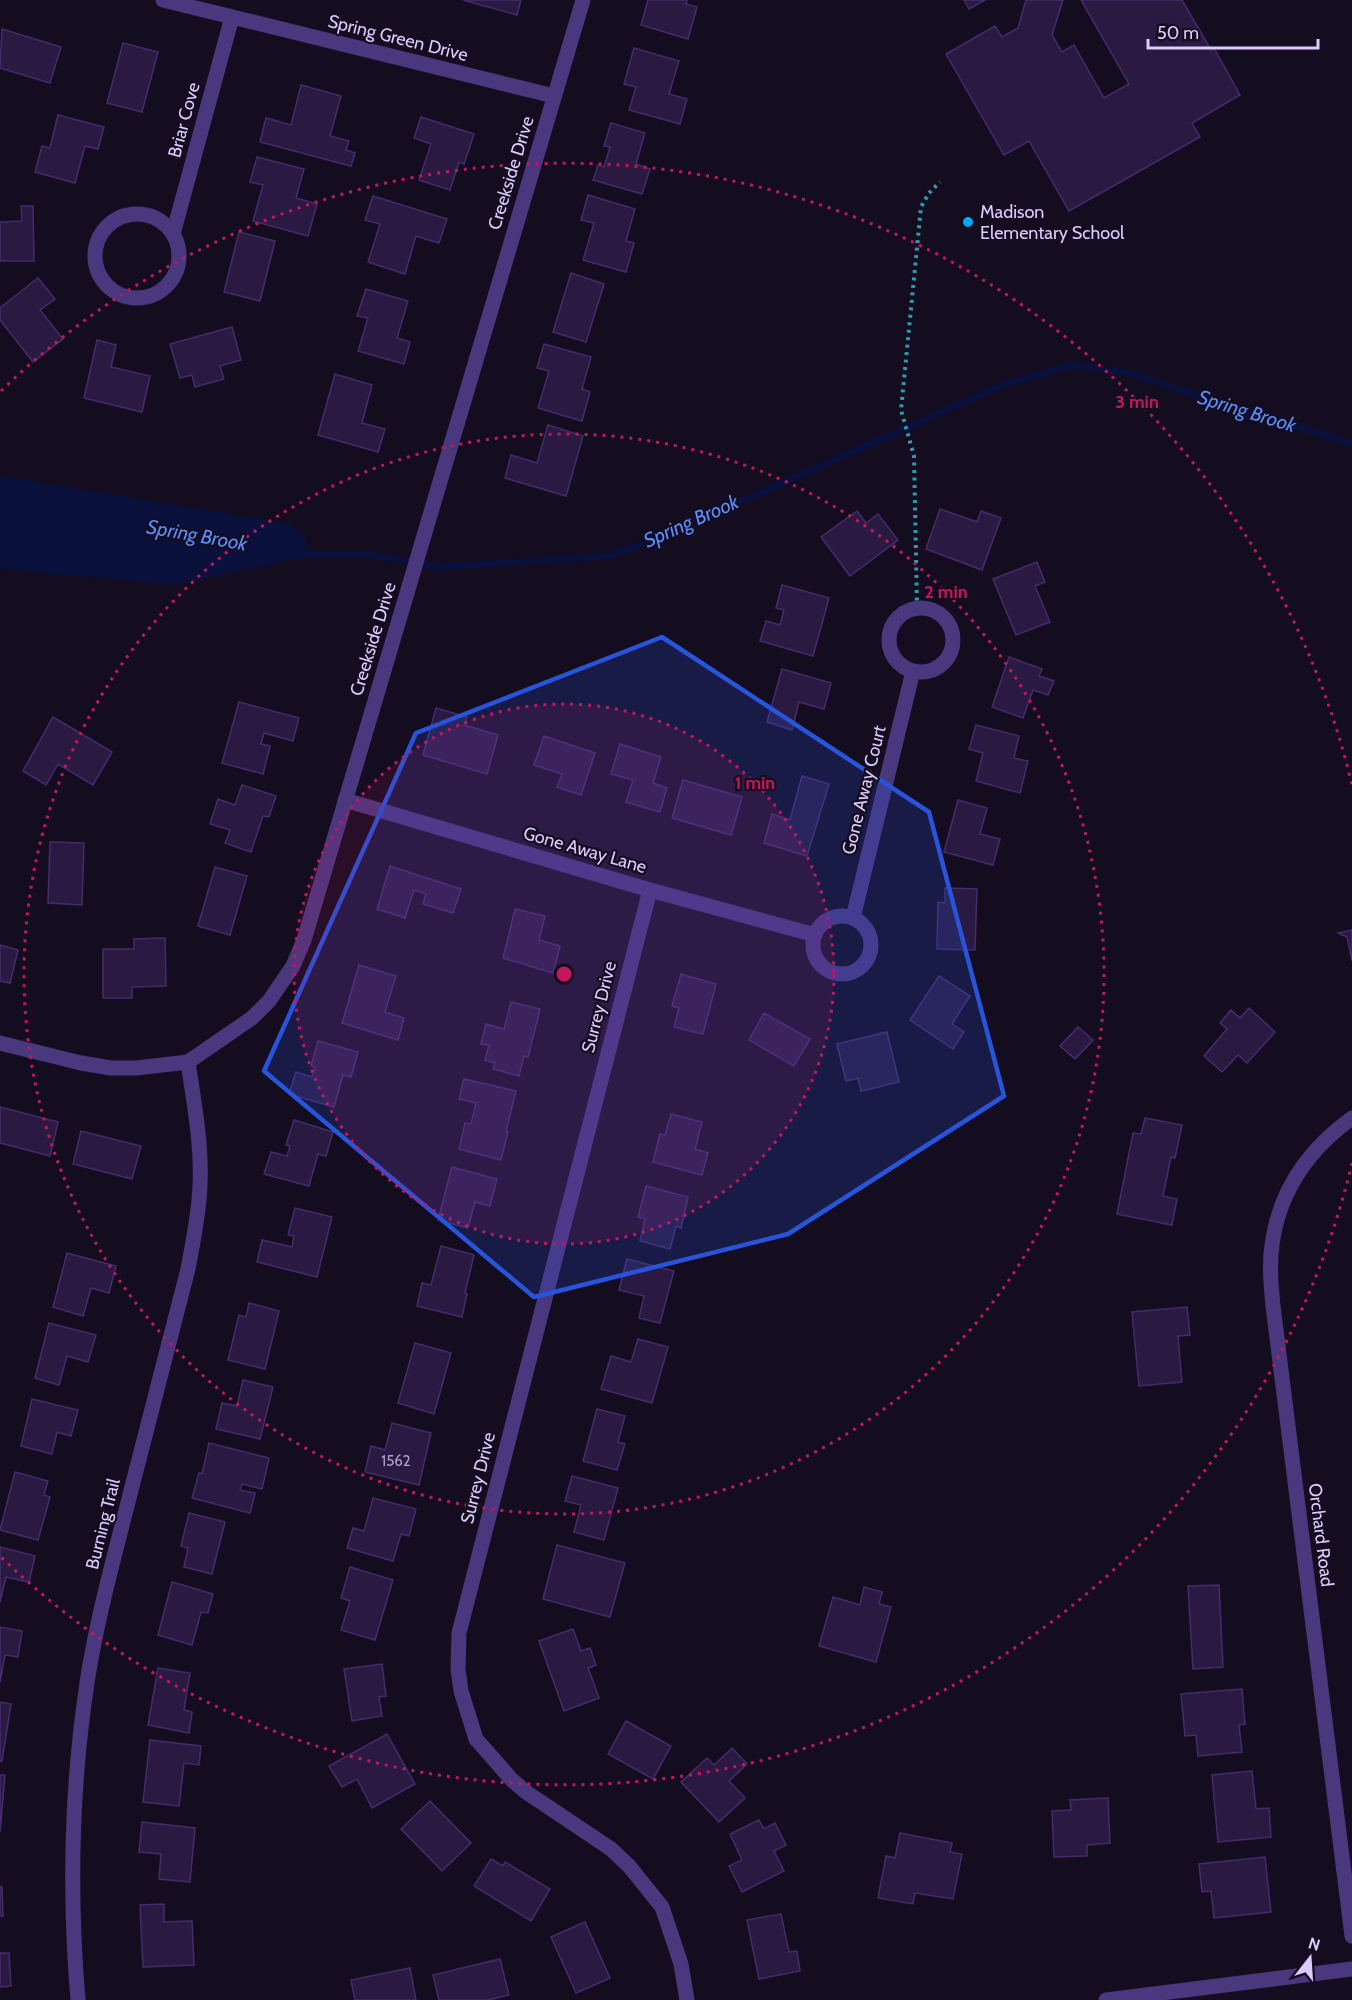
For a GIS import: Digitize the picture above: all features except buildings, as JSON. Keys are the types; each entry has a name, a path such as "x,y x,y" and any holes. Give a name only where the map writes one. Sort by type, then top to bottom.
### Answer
{"street":[{"name":"Spring Green Drive","path":"163,0 554,96"},
{"name":"Creekside Drive","path":"0,1042 81,1063 111,1068 136,1068 188,1062 252,1018 274,995 293,966 304,940 583,0"},
{"name":"Briar Cove","path":"173,234 162,222 147,215 130,214 115,220 103,232 96,247 95,263 101,279 112,291 128,298 144,299 160,293 172,281 179,266 180,249 173,234 232,17"},
{"path":"917,608 930,609 941,614 949,624 953,635 953,648 947,659 938,668 926,671 913,670 902,665 894,656 890,644 890,631 896,620 905,612 917,608"},
{"name":"Gone Away Court","path":"852,918 913,670"},
{"name":"Gone Away Lane","path":"345,800 650,890 815,935"},
{"name":"Surrey Drive","path":"650,890 459,1633 458,1669 461,1691 476,1739 512,1780 526,1792 610,1849 629,1866 662,1907 681,1964 687,2000"},
{"path":"841,916 852,918 862,924 869,933 872,944 870,956 864,966 854,972 843,975 832,973 822,967 816,957 813,946 815,935 830,919 841,916"},
{"name":"Burning Trail","path":"78,2000 71,1905 77,1755 87,1682 102,1606 188,1269 197,1223 200,1152 188,1062"},
{"name":"Orchard Road","path":"1352,1118 1316,1148 1291,1184 1281,1206 1272,1245 1270,1269 1352,1936"},
{"path":"1106,2000 1352,1969"}],"path":[{"path":"917,608 914,456 901,410 921,207 929,193 940,183"}],"highlighted area":[{"path":"662,637 929,812 1004,1096 788,1234 534,1297 264,1071 416,733"}],"water":[{"path":"0,476 290,524 304,536 311,555 176,585 0,569"}],"waterway":[{"name":"Spring Brook","path":"304,554 365,554 441,567 610,556 668,534 1007,383 1072,365 1128,373 1352,444"}],"place":[{"name":"Madison Elementary School","path":"968,222"}]}
